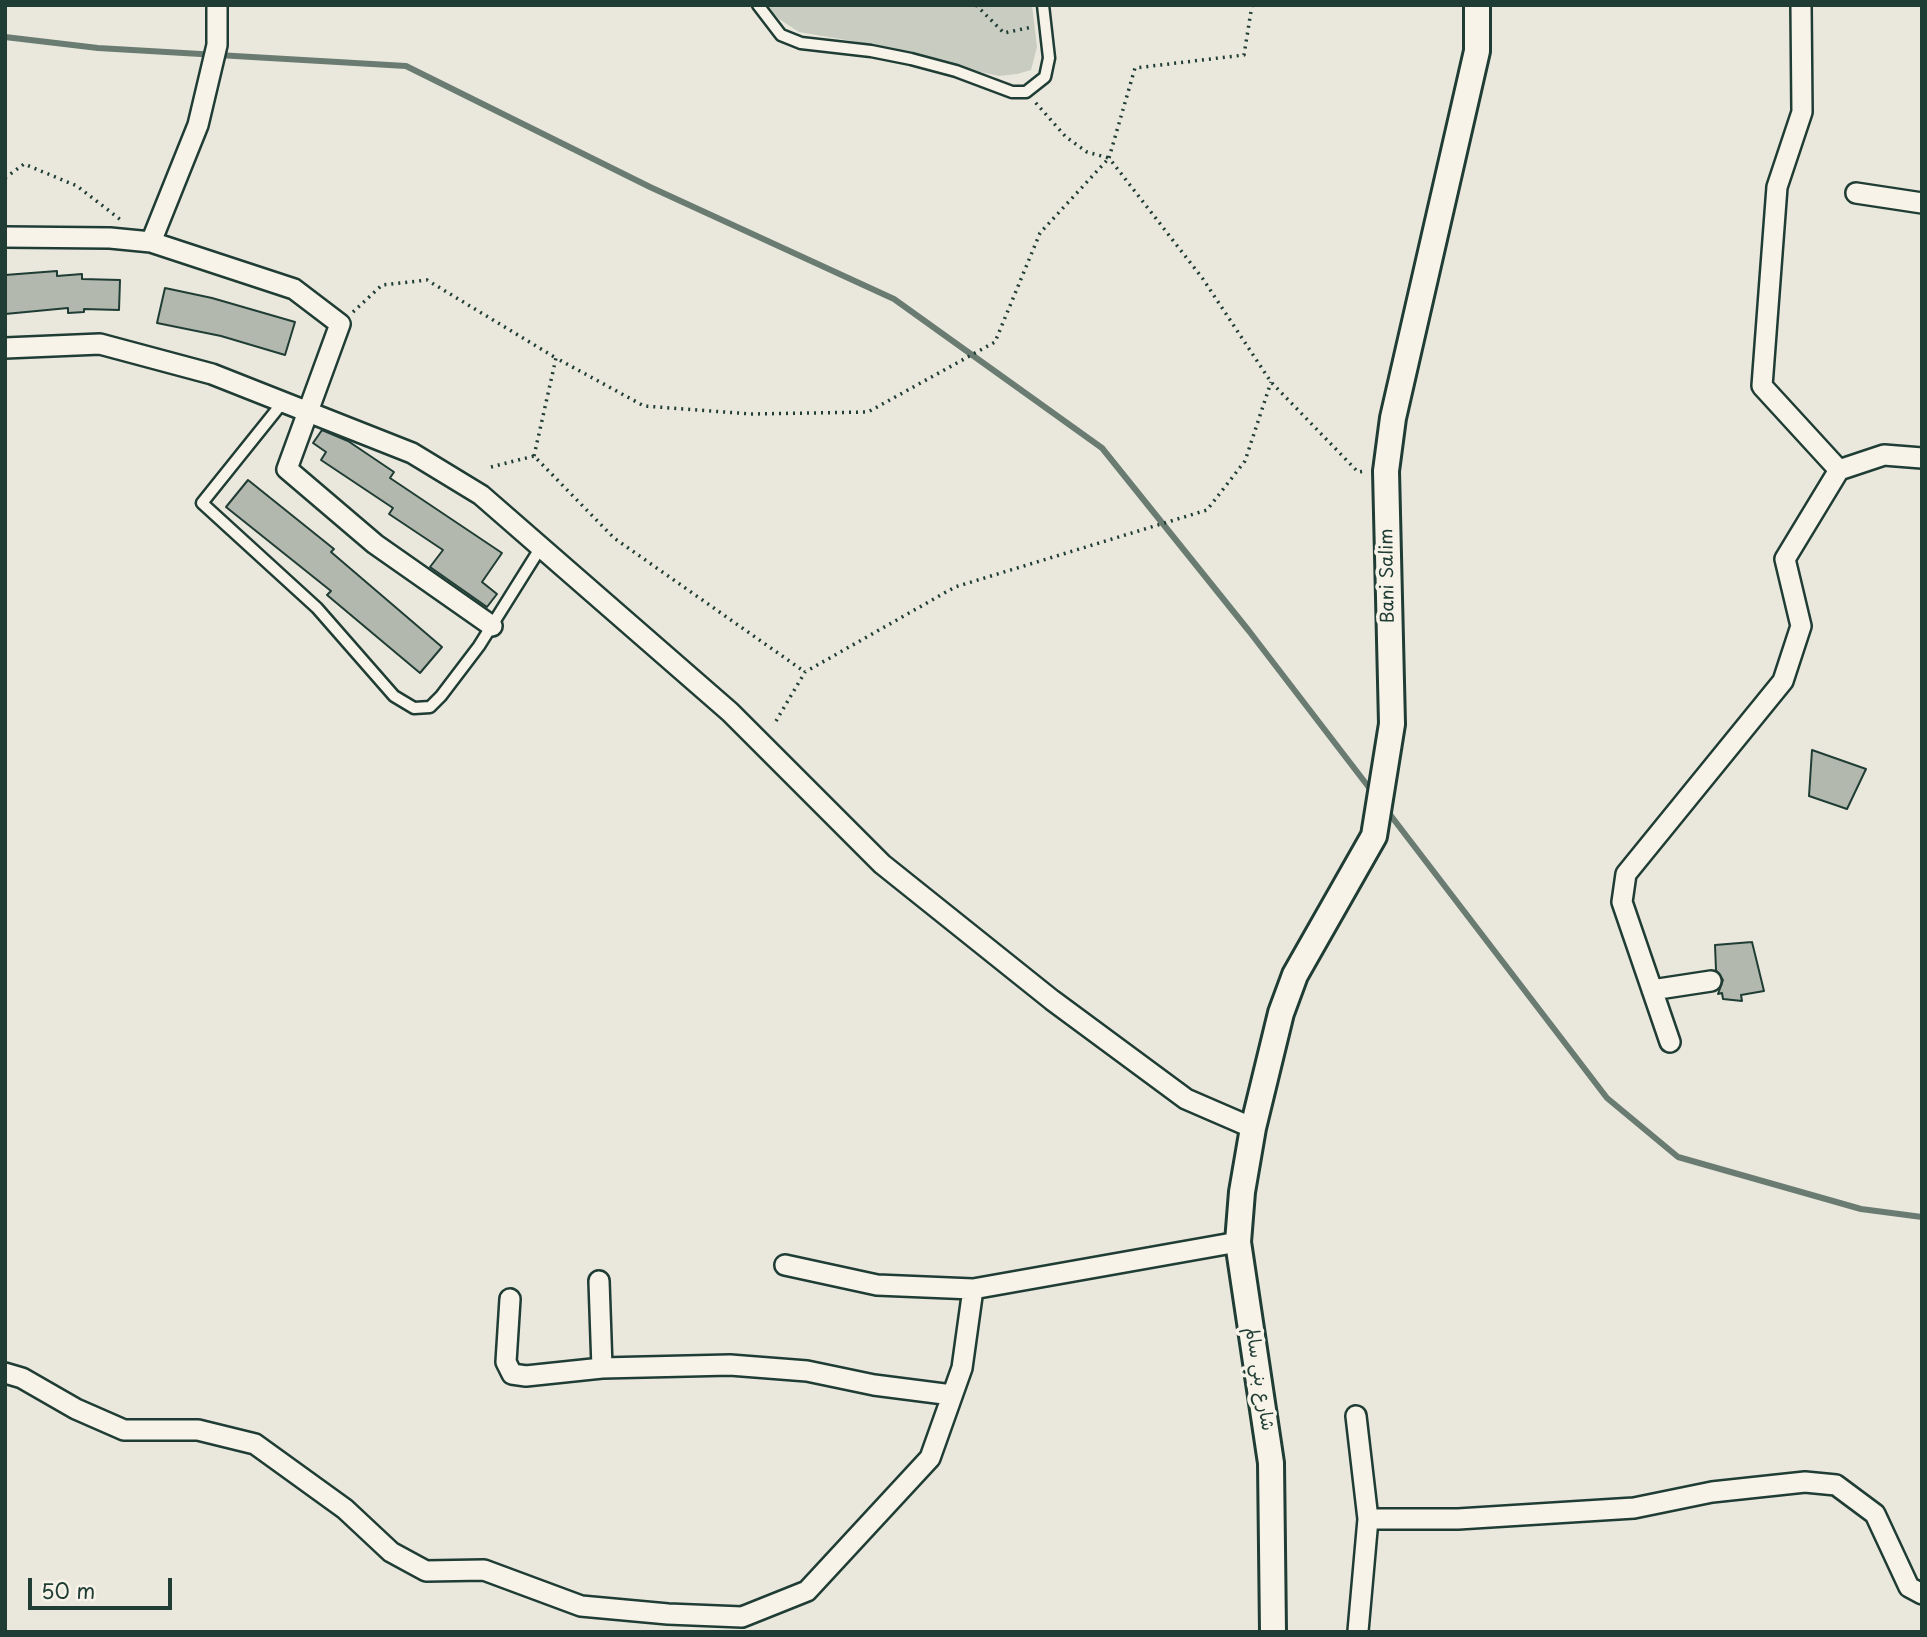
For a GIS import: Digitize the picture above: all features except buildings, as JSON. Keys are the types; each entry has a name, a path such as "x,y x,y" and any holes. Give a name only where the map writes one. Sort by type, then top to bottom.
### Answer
{"street":[{"path":"151,242 198,125 217,45 217,5"},
{"name":"Bani Salim","path":"1253,1128 1281,1013 1295,975 1374,836 1392,724 1386,471 1393,418 1477,51 1477,5"},
{"path":"1801,5 1802,112 1777,187 1762,386 1839,470"},
{"path":"1856,193 1922,203"},
{"path":"5,237 110,238 151,242 294,289 340,324 287,468 375,544 492,626"},
{"path":"5,348 100,344 212,373 412,453 481,495 730,712 882,864 1052,1000 1186,1099 1253,1128"},
{"path":"1670,1042 1622,902 1626,874 1783,681 1801,626 1786,559 1839,470 1884,455 1922,458"},
{"path":"1652,990 1711,981"},
{"name":"شارع بني سالم","path":"1253,1128 1242,1192 1238,1241 1271,1463 1273,1632"},
{"path":"785,1265 877,1285 973,1289 1238,1241"},
{"path":"600,1281 602,1368"},
{"path":"5,1373 22,1378 76,1409 124,1430 198,1430 255,1444 345,1509 391,1552 426,1571 484,1570 581,1606 742,1617 807,1591 930,1458 961,1368 973,1289"},
{"path":"510,1299 506,1362 512,1374 526,1376 602,1368 730,1365 807,1371 874,1385 952,1395"},
{"path":"1356,1416 1368,1520 1358,1631"},
{"path":"1368,1520 1458,1519 1634,1508 1712,1492 1805,1482 1836,1485 1875,1514 1909,1587 1922,1594"}],"lane":[{"path":"758,5 780,35 801,43 871,51 911,59 956,71 1012,92 1026,92 1045,77 1049,58 1043,5"},
{"path":"283,402 202,503 317,608 394,695 414,708 429,707 441,696 492,626 541,547"}],"path":[{"path":"976,5 1004,33 1046,24"},
{"path":"340,324 382,285 427,280 556,358 644,406 751,414 868,412 995,342 1040,233 1109,158 1135,68 1244,55 1252,5"},
{"path":"1026,92 1066,137 1087,152 1109,158 1203,279 1271,382 1358,472 1386,471"},
{"path":"5,178 24,164 77,186 151,242"},
{"path":"534,456 556,358"},
{"path":"776,721 805,672 955,587 1207,510 1245,461 1271,382"},
{"path":"491,467 534,456"},
{"path":"534,456 614,538 805,672"}],"shaded area":[{"path":"766,5 1032,5 1037,47 1031,70 999,76 893,48 799,32 779,19"}],"waterway":[{"path":"5,37 98,48 406,66 650,187 894,299 1102,448 1249,631 1374,794"},
{"path":"1385,808 1607,1098 1678,1157 1861,1209 1922,1217"}]}
